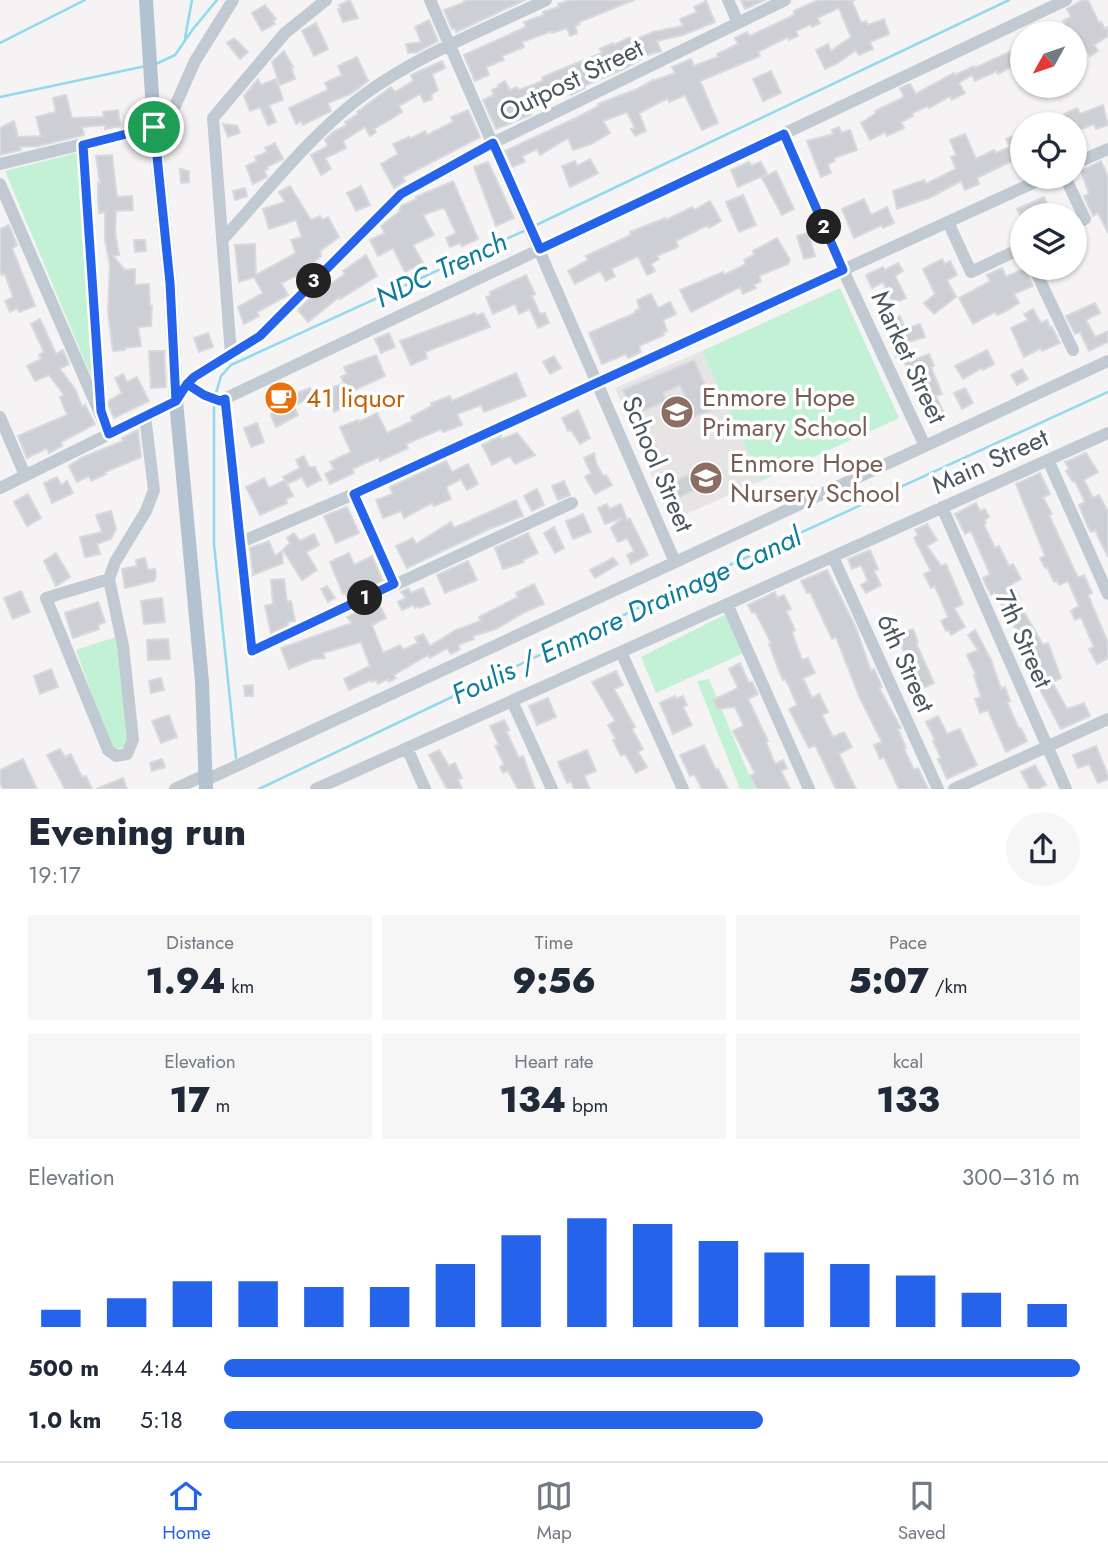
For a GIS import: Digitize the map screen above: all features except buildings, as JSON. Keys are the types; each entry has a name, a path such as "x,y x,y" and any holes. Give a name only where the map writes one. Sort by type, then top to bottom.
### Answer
{"main road":[{"path":"146,0 155,135 170,283 176,401 202,682 205,781"}],"street":[{"path":"0,164 83,145 155,135 167,124 195,61 233,0"},
{"path":"231,354 214,118 285,33 326,0"},
{"name":"School Street","path":"430,0 675,562"},
{"path":"223,239 320,134 364,95 407,67 546,0"},
{"path":"728,0 738,23"},
{"name":"Outpost Street","path":"187,384 260,336 401,194 493,143 785,0"},
{"path":"0,488 176,401 187,384 204,395 222,400 1066,0"},
{"name":"Market Street","path":"784,134 843,270 925,446"},
{"path":"83,145 101,411"},
{"path":"1087,158 1108,149"},
{"path":"0,184 109,434"},
{"path":"241,542 354,494 1020,189"},
{"path":"948,222 971,272 1010,254"},
{"path":"1040,280 1073,350"},
{"path":"175,789 205,781 1108,361"},
{"path":"222,400 252,651 572,503"},
{"path":"109,579 46,598 108,750 116,756 127,754 133,740 123,646 109,579 115,562 146,511 154,490 145,416"},
{"path":"0,418 25,475"},
{"name":"Main Street","path":"316,789 1108,433"},
{"path":"1048,460 1108,594"},
{"path":"354,494 394,584"},
{"name":"7th Street","path":"942,507 1066,789"},
{"name":"6th Street","path":"833,556 937,789"},
{"path":"727,604 809,789"},
{"path":"621,652 683,789"},
{"path":"512,701 552,789"},
{"path":"954,789 1108,719"},
{"path":"407,748 425,789"}],"shaded area":[{"name":"Enmore Hope Primary School","path":"702,351 761,481 670,521 615,388"}],"green space":[{"path":"77,153 94,383 5,171"},
{"path":"840,288 899,418 761,481 702,351"},
{"path":"726,614 744,653 656,693 641,657"},
{"path":"116,637 128,741 125,747 115,749 111,747 76,650"},
{"path":"709,679 755,789 740,789 697,681"}],"waterway":[{"path":"0,43 85,0"},
{"path":"185,38 192,0"},
{"path":"156,64 175,55 217,0"},
{"name":"NDC Trench","path":"532,227 1009,0"},
{"path":"0,97 146,66"},
{"name":"NDC Trench","path":"216,393 221,376 231,365 526,230"},
{"name":"Foulis / Enmore Drainage Canal","path":"259,789 695,581 1108,392"},
{"name":"NDC Trench","path":"214,403 214,544 236,758"}],"place":[{"name":"41 liquor","path":"281,398"},
{"name":"Enmore Hope Primary School","path":"677,412"},
{"name":"Enmore Hope Nursery School","path":"706,478"}],"route":[{"path":"154,127 83,145 101,411 109,434 176,401 187,384 194,377 260,336 401,194 493,143 540,249 784,134 843,270 354,494 394,584 252,651 225,399 220,401 204,395 187,384 176,401 170,283 154,127"}]}
